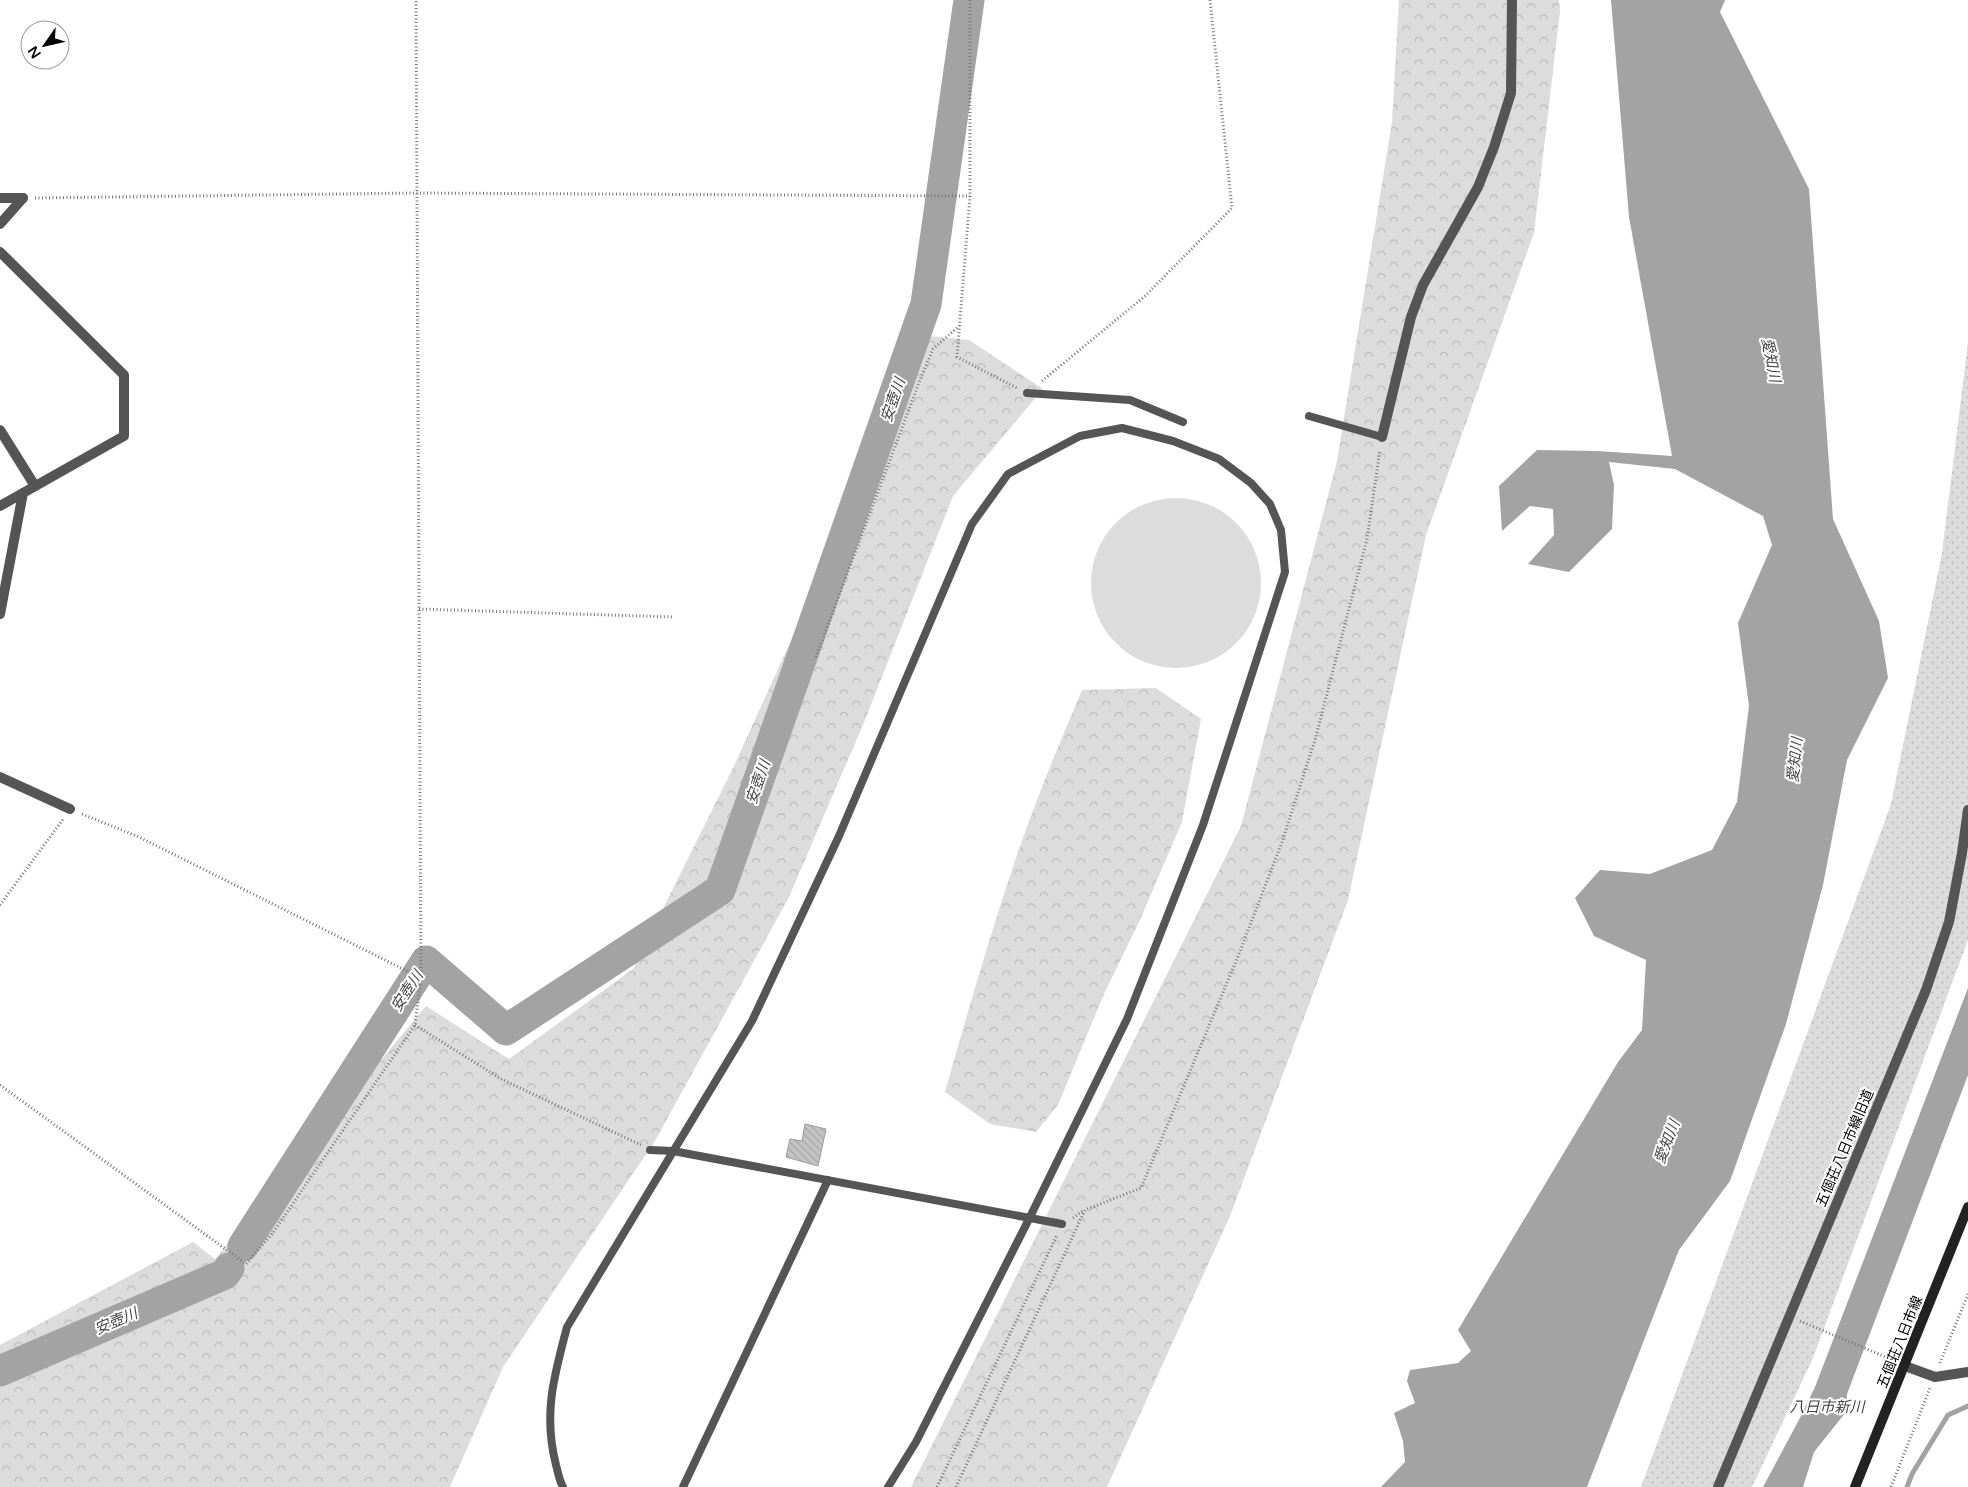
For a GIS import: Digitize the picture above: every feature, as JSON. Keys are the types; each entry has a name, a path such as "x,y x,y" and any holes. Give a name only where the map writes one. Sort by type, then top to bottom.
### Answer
{"main road":[{"name":"五個荘八日市線","path":"1855,1487 1968,1207"}],"street":[{"path":"1382,437 1411,317 1423,285 1478,187 1494,147 1511,93 1512,0"},
{"path":"0,198 23,198"},
{"path":"0,224 23,198"},
{"path":"0,252 124,375 124,436 0,506"},
{"path":"0,430 35,486"},
{"path":"0,614 22,493"},
{"path":"0,777 70,809"},
{"name":"五個荘八日市線旧道","path":"1718,1487 1929,981 1949,922 1968,810"},
{"path":"1905,1366 1935,1377 1968,1372"}],"lane":[{"path":"1027,394 1130,400 1183,422"},
{"path":"1309,416 1382,437"},
{"path":"563,1487 551,1443 549,1419 556,1371 567,1326 752,1020 839,836 972,524 1008,474 1080,436 1122,428 1174,441 1219,460 1251,483 1270,504 1281,530 1285,572 1202,825 1128,1019 916,1442 888,1487"},
{"path":"650,1150 673,1151 1062,1224"},
{"path":"683,1487 828,1180"}],"path":[{"path":"0,1085 246,1264 277,1226 415,1025 421,978 416,0"},
{"path":"970,0 970,196 957,357 1027,394 1145,296 1232,208 1210,0"},
{"path":"23,198 416,193 970,196"},
{"path":"816,657 933,349 960,326"},
{"path":"956,1487 1084,1210 1140,1188 1237,959 1282,842 1315,740 1367,539 1382,437"},
{"path":"419,609 673,618"},
{"path":"0,905 70,809 139,837 421,978"},
{"path":"415,1025 502,1079 650,1150"},
{"path":"937,1487 1062,1224"},
{"path":"1891,1487 1968,1294"},
{"path":"1790,1317 1905,1366"}],"green space":[{"path":"1399,0 1559,0 1560,11 1534,233 1426,535 1348,900 1230,1216 1107,1487 911,1487 1241,826 1337,461 1392,122"},
{"path":"929,336 969,340 1043,389 953,496 865,720 789,897 650,1150 503,1367 450,1487 0,1487 0,1345 193,1242 215,1259 426,1006 509,1059 633,969 734,766"},
{"path":"1968,342 1968,940 1813,1358 1752,1487 1641,1487 1891,804 1942,553"},
{"path":"1176,498 1201,502 1216,508 1236,523 1251,543 1259,566 1261,583 1257,608 1251,623 1236,643 1216,658 1193,666 1176,668 1151,664 1136,658 1116,643 1101,623 1093,600 1091,583 1095,558 1101,543 1116,523 1136,508 1159,500"},
{"path":"1156,688 1201,719 1182,822 1139,922 1103,996 1058,1105 1036,1132 990,1124 945,1092 989,941 1033,811 1082,690"}],"water":[{"name":"愛知川","path":"1611,0 1725,0 1720,12 1809,189 1833,519 1879,621 1888,678 1847,760 1823,885 1786,1024 1730,1181 1679,1250 1587,1487 1381,1487 1405,1462 1403,1441 1394,1413 1415,1403 1407,1381 1410,1370 1458,1363 1471,1351 1458,1330 1618,1062 1642,1030 1646,960 1594,936 1575,898 1600,870 1650,874 1712,850 1737,802 1749,706 1738,623 1772,545 1763,516 1675,469 1609,462 1614,485 1612,529 1569,572 1528,564 1554,535 1553,509 1530,506 1502,531 1499,486 1537,450 1597,451 1672,456 1629,217"},
{"name":"八日市新川","path":"1968,988 1968,1075 1847,1394 1846,1412 1814,1452 1803,1487 1763,1487 1815,1387"}],"building":[{"path":"805,1124 826,1129 818,1166 786,1157 790,1139 802,1141"}],"waterway":[{"name":"安壺川","path":"243,1246 426,961 506,1030 720,890 926,304 969,0"},
{"name":"安壺川","path":"0,1371 225,1274 229,1268"},
{"path":"1907,1487 1912,1474 1948,1415 1968,1406"}]}
